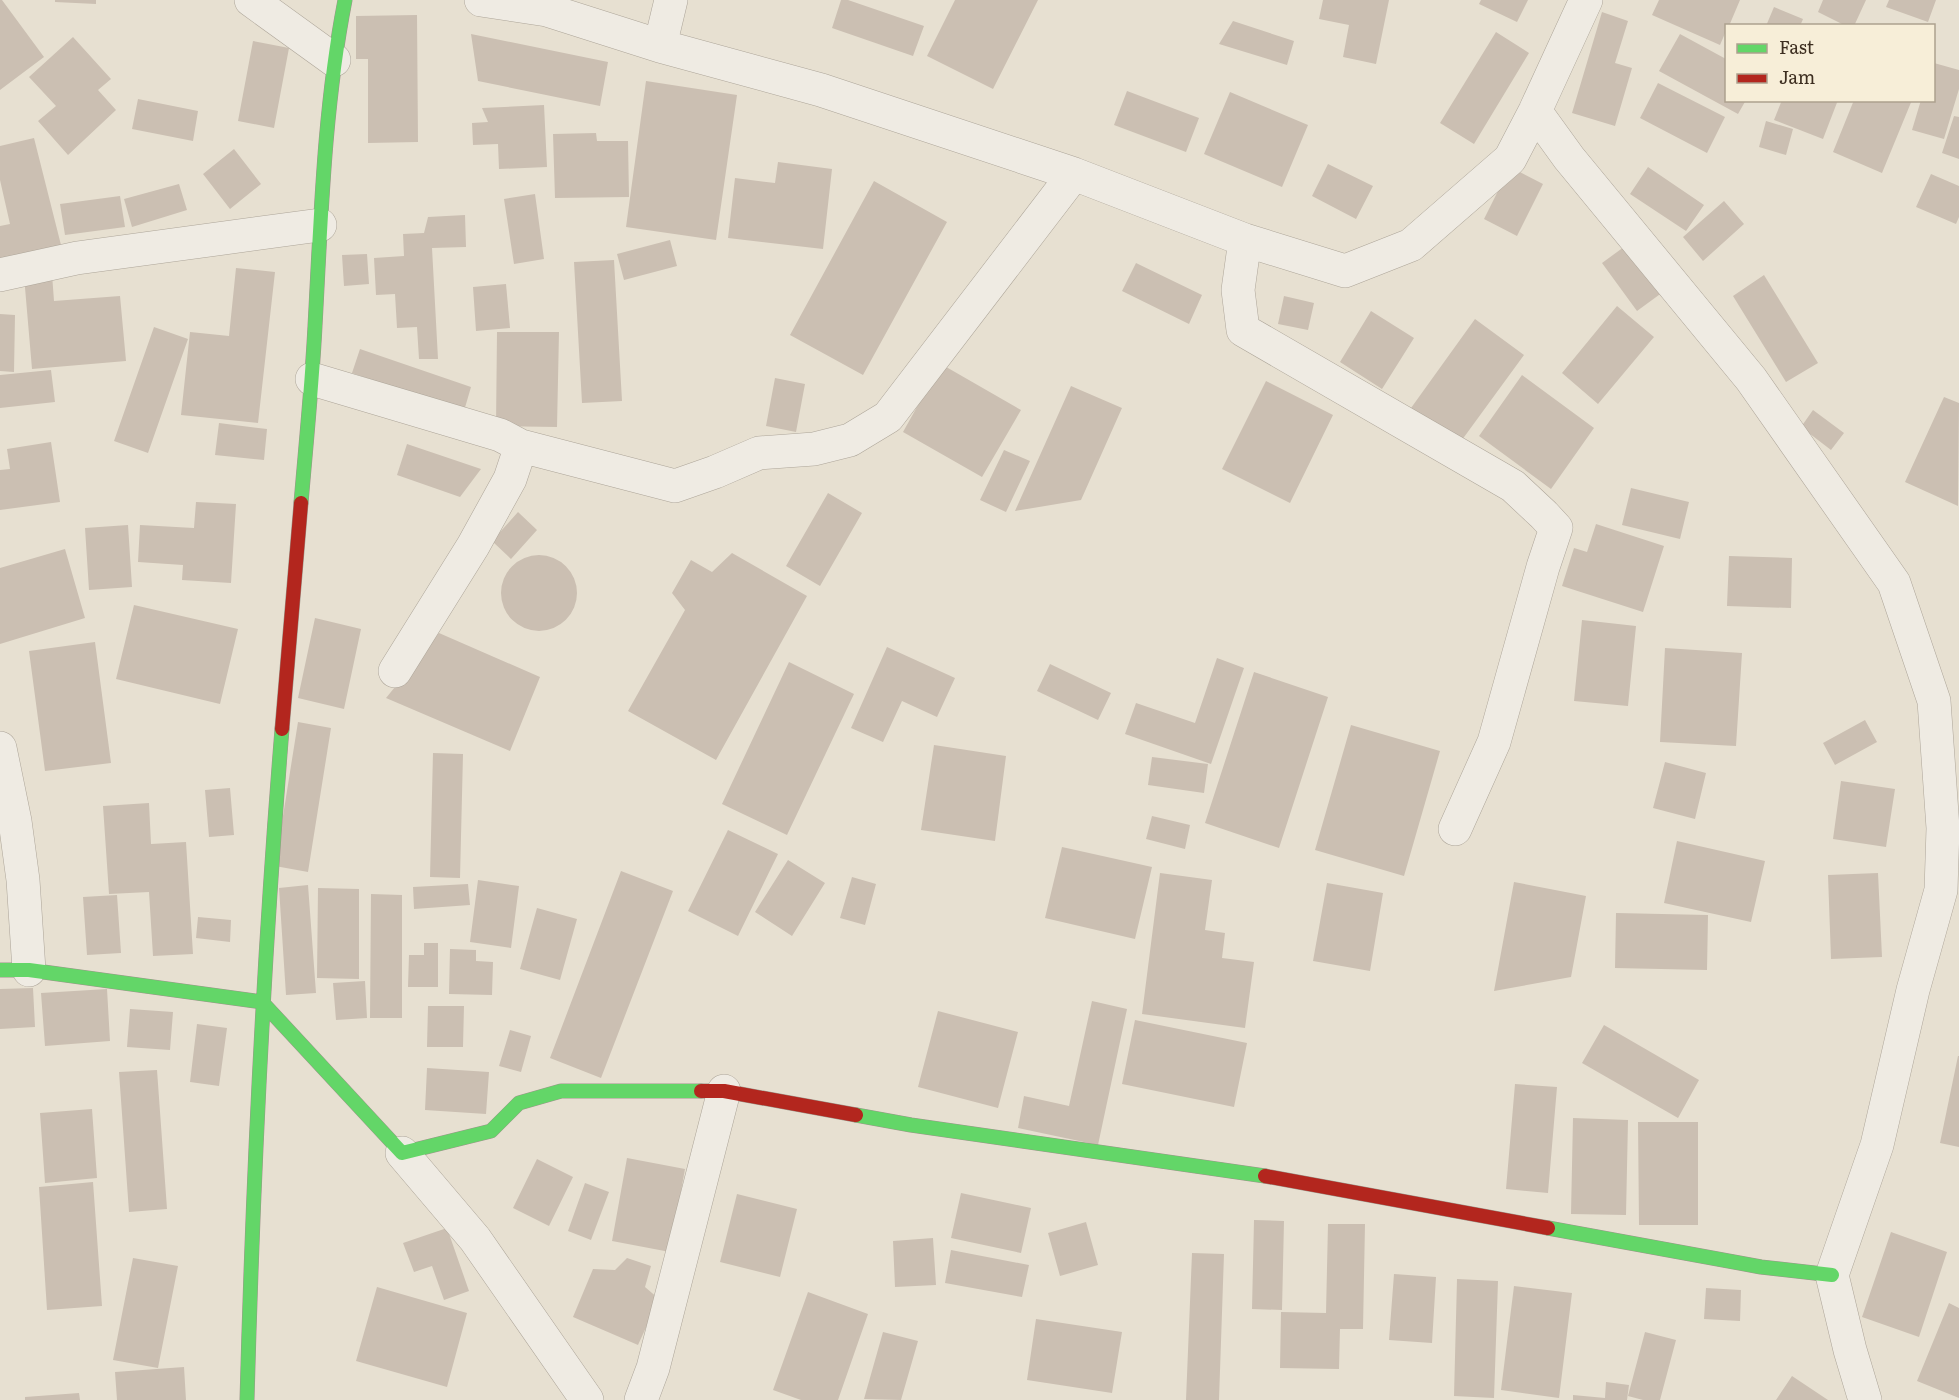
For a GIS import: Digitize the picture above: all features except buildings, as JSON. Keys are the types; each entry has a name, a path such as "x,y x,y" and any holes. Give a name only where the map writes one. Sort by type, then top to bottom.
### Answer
{"street":[{"path":"251,0 334,60"},
{"path":"247,1400 248,1317 262,1002 282,704 312,379 323,173 334,60 345,0"},
{"path":"481,0 547,10 660,46 821,90 1074,174 1245,240 1345,271 1411,245 1510,159 1535,111 1586,0"},
{"path":"660,46 671,0"},
{"path":"1535,111 1569,158 1751,379 1894,583 1934,701 1950,893 1913,990 1877,1145 1832,1275 1865,1400"},
{"path":"312,379 500,435 521,446 675,486 759,453 814,449 850,440 888,417 1074,174"},
{"path":"0,275 77,258 320,225"},
{"path":"1245,240 1238,290 1243,330 1513,486 1556,528 1494,741 1455,829"},
{"path":"394,671 473,546 510,479 521,446"},
{"path":"0,748 20,857 14,970 262,1002 402,1153 475,1239 587,1400"},
{"path":"402,1153 491,1131 519,1103 561,1091 724,1091 911,1125 1289,1180 1761,1267 1832,1275"},
{"path":"641,1400 653,1368 724,1091"}],"traffic: fast":[{"path":"301,503 328,122 345,0"},
{"path":"247,1400 260,1064 282,729"},
{"path":"0,970 29,970 262,1002 402,1153 491,1131 519,1103 561,1091 701,1091"},
{"path":"856,1115 1265,1176"},
{"path":"1548,1228 1761,1267 1832,1275"}],"traffic: jam":[{"path":"282,729 301,503"},
{"path":"701,1091 724,1091 856,1115"},
{"path":"1265,1176 1548,1228"}]}
